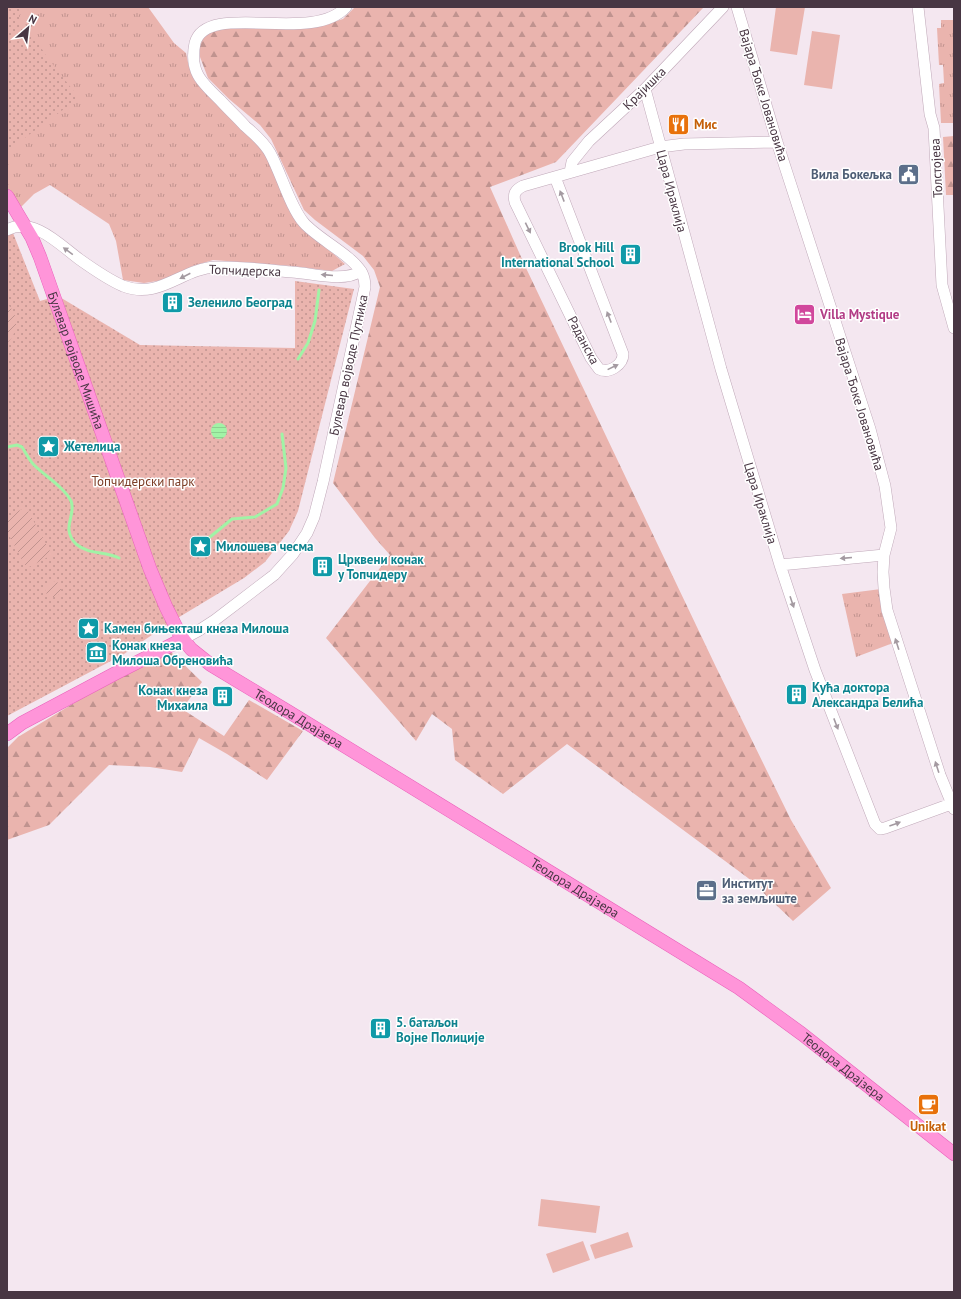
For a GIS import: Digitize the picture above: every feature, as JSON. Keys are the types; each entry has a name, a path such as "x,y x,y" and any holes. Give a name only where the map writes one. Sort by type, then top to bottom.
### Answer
{"main road":[{"name":"Булевар војводе Мишића","path":"7,196 25,226 40,257 150,569 166,608 183,639"},
{"path":"7,734 22,722 116,672 183,639"},
{"name":"Теодора Драјзера","path":"183,639 196,654 211,665 739,988 802,1034 954,1154"}],"street":[{"path":"346,7 324,20 312,22 258,18 224,19 209,23 200,31 194,50 195,67 198,76 204,85 267,149 294,207 304,223 351,261 361,271"},
{"name":"Крајишка","path":"570,172 572,162 589,141 645,89 723,7"},
{"name":"Вајара Ђоке Јовановића","path":"737,7 778,142 870,429 885,486 890,515 891,528 884,555 884,588 887,610 940,775 952,806"},
{"name":"Толстојева","path":"918,7 930,114 934,128 942,285 954,328"},
{"name":"Цара Ираклија","path":"645,89 721,369 780,565 815,670 877,827 880,829 885,828 952,806"},
{"name":"Раданска","path":"555,176 623,354 619,365 607,370 599,369 591,358 515,202 514,192 523,186 555,176 660,147 684,144 778,142"},
{"path":"7,230 14,227 25,226"},
{"name":"Топчидерска","path":"25,226 45,234 103,275 123,286 138,289 165,286 194,272 208,268 233,268 343,276 353,275 361,271"},
{"name":"Булевар војводе Путника","path":"183,639 214,620 274,575 293,554 310,528 323,482 364,290 364,279 361,271"},
{"path":"780,565 884,555"}],"green space":[{"path":"7,7 24,7 19,16 22,27 23,26 34,37 47,57 79,98 7,151"},
{"path":"17,7 148,7 174,43 186,53 189,67 195,81 267,155 319,241 345,264 332,271 292,266 213,260 193,266 164,280 144,283 123,280 116,241 109,224 50,185 34,194 20,208 7,188 7,85"},
{"path":"355,7 704,7 556,162 490,187 526,268 716,667 791,820 831,888 793,921 748,878 567,744 503,794 455,760 452,729 432,714 416,741 326,638 390,555 375,538 333,483 380,287 374,270 363,256 304,210 271,139 260,125 229,99 208,78 200,57 200,46 203,37 208,30 333,22 343,19"},
{"path":"776,7 805,7 797,55 770,51"},
{"path":"941,20 954,20 954,123 941,123 939,84 944,83 943,65 939,65 937,28 941,28"},
{"path":"812,31 840,35 832,89 804,85"},
{"path":"954,136 954,195 946,195 943,137"},
{"name":"Топчидерски парк","path":"7,226 13,233 40,301 58,296 140,345 295,348 295,281 354,289 298,511 289,531 265,562 244,578 171,622 124,654 7,716"},
{"path":"7,304 14,313 16,323 14,334 7,343"},
{"path":"26,507 52,555 27,568 7,532 7,517"},
{"path":"53,581 59,583 61,589 59,595 53,597 47,595 45,589 47,583"},
{"path":"881,589 893,643 856,657 842,594"},
{"path":"170,651 202,682 182,709 224,736 249,700 303,731 267,780 199,738 182,772 150,767 109,765 49,825 7,840 7,748 18,737 137,665"},
{"path":"541,1199 600,1206 596,1233 538,1226"},
{"path":"628,1232 633,1247 595,1259 590,1245"},
{"path":"583,1241 590,1260 553,1273 546,1254"}],"shaded area":[{"path":"219,423 225,425 227,431 225,437 219,439 213,437 211,431 213,425"}],"waterway":[{"path":"298,359 308,343 315,321 319,290"},
{"path":"210,537 232,519 255,517 277,504 283,488 286,468 282,434"},
{"path":"7,447 17,445 22,447 34,465 59,486 68,496 72,506 69,532 71,538 76,544 86,550 108,554 119,558"}],"place":[{"name":"Мис","path":"679,124"},
{"name":"Вила Бокељка","path":"908,174"},
{"name":"Brook Hill International School","path":"630,254"},
{"name":"Зеленило Београд","path":"173,302"},
{"name":"Villa Mystique","path":"804,314"},
{"name":"Жетелица","path":"48,446"},
{"name":"Милошева чесма","path":"201,546"},
{"name":"Црквени конак у Топчидеру","path":"322,566"},
{"name":"Камен бињекташ кнеза Милоша","path":"88,628"},
{"name":"Конак кнеза Милоша Обреновића","path":"96,652"},
{"name":"Кућа доктора Александра Белића","path":"796,694"},
{"name":"Конак кнеза Михаила","path":"223,697"},
{"name":"Институт за земљиште","path":"706,890"},
{"name":"5. батаљон Војне Полиције","path":"380,1029"},
{"name":"Unikat","path":"928,1104"}]}
